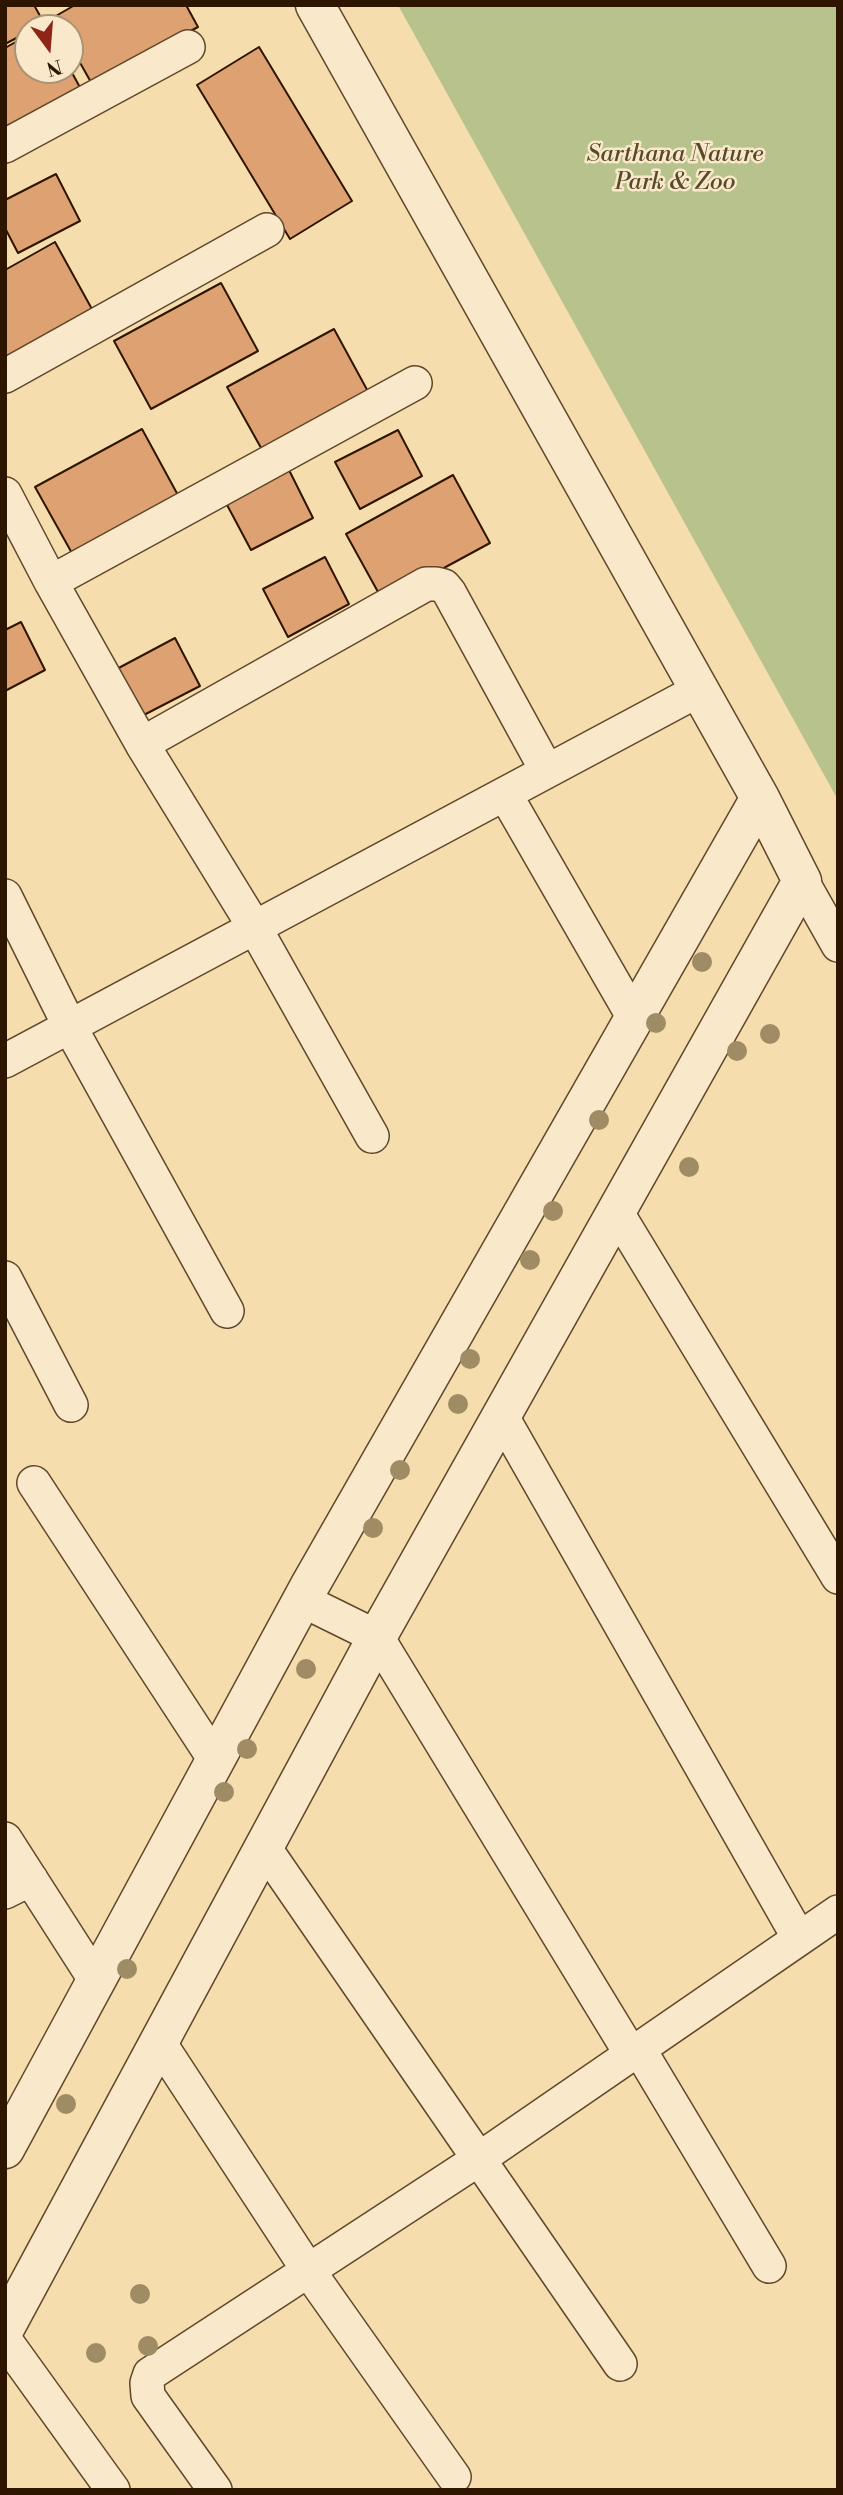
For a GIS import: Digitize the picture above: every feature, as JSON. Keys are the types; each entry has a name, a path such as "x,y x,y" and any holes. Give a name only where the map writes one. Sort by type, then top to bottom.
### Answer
{"street":[{"path":"315,5 760,798 838,945"},
{"path":"5,146 188,47"},
{"path":"5,376 267,230"},
{"path":"51,582 415,383"},
{"path":"5,494 142,744 255,928 372,1136"},
{"path":"142,744 426,584 436,584 444,586 449,592 547,771"},
{"path":"5,1061 699,690"},
{"path":"505,794 634,1018"},
{"path":"5,2149 302,1600 760,798"},
{"path":"5,2328 377,1637 802,881"},
{"path":"5,896 70,1027 228,1311"},
{"path":"616,1211 838,1577"},
{"path":"5,1278 71,1405"},
{"path":"501,1415 799,1938"},
{"path":"34,1483 215,1760"},
{"path":"302,1600 377,1637 769,2266"},
{"path":"5,1839 18,1886 96,1981"},
{"path":"264,1847 620,2364"},
{"path":"215,2490 148,2396 147,2383 150,2374 479,2159 838,1912"},
{"path":"159,2042 308,2270 454,2477"},
{"path":"5,2340 113,2490"}],"green space":[{"name":"Sarthana Nature Park & Zoo","path":"398,5 838,5 838,800"}],"building":[{"path":"5,5 34,5 39,14 14,14 14,39 5,44"},
{"path":"75,5 186,5 198,27 92,84 84,70 84,14 59,14"},
{"path":"14,43 14,84 78,84 83,93 5,136 5,48"},
{"path":"259,47 352,201 290,239 197,85"},
{"path":"56,174 80,221 18,253 5,228 5,200"},
{"path":"55,242 93,311 5,358 5,270"},
{"path":"221,283 258,351 151,409 114,341"},
{"path":"334,329 371,397 265,455 227,387"},
{"path":"142,429 179,497 73,555 35,487"},
{"path":"398,430 422,476 360,509 335,462"},
{"path":"289,470 313,518 251,550 226,503"},
{"path":"453,475 490,543 383,601 346,534"},
{"path":"325,557 349,604 288,637 263,589"},
{"path":"21,622 45,670 5,691 5,630"},
{"path":"175,638 200,686 138,718 113,671"}]}
